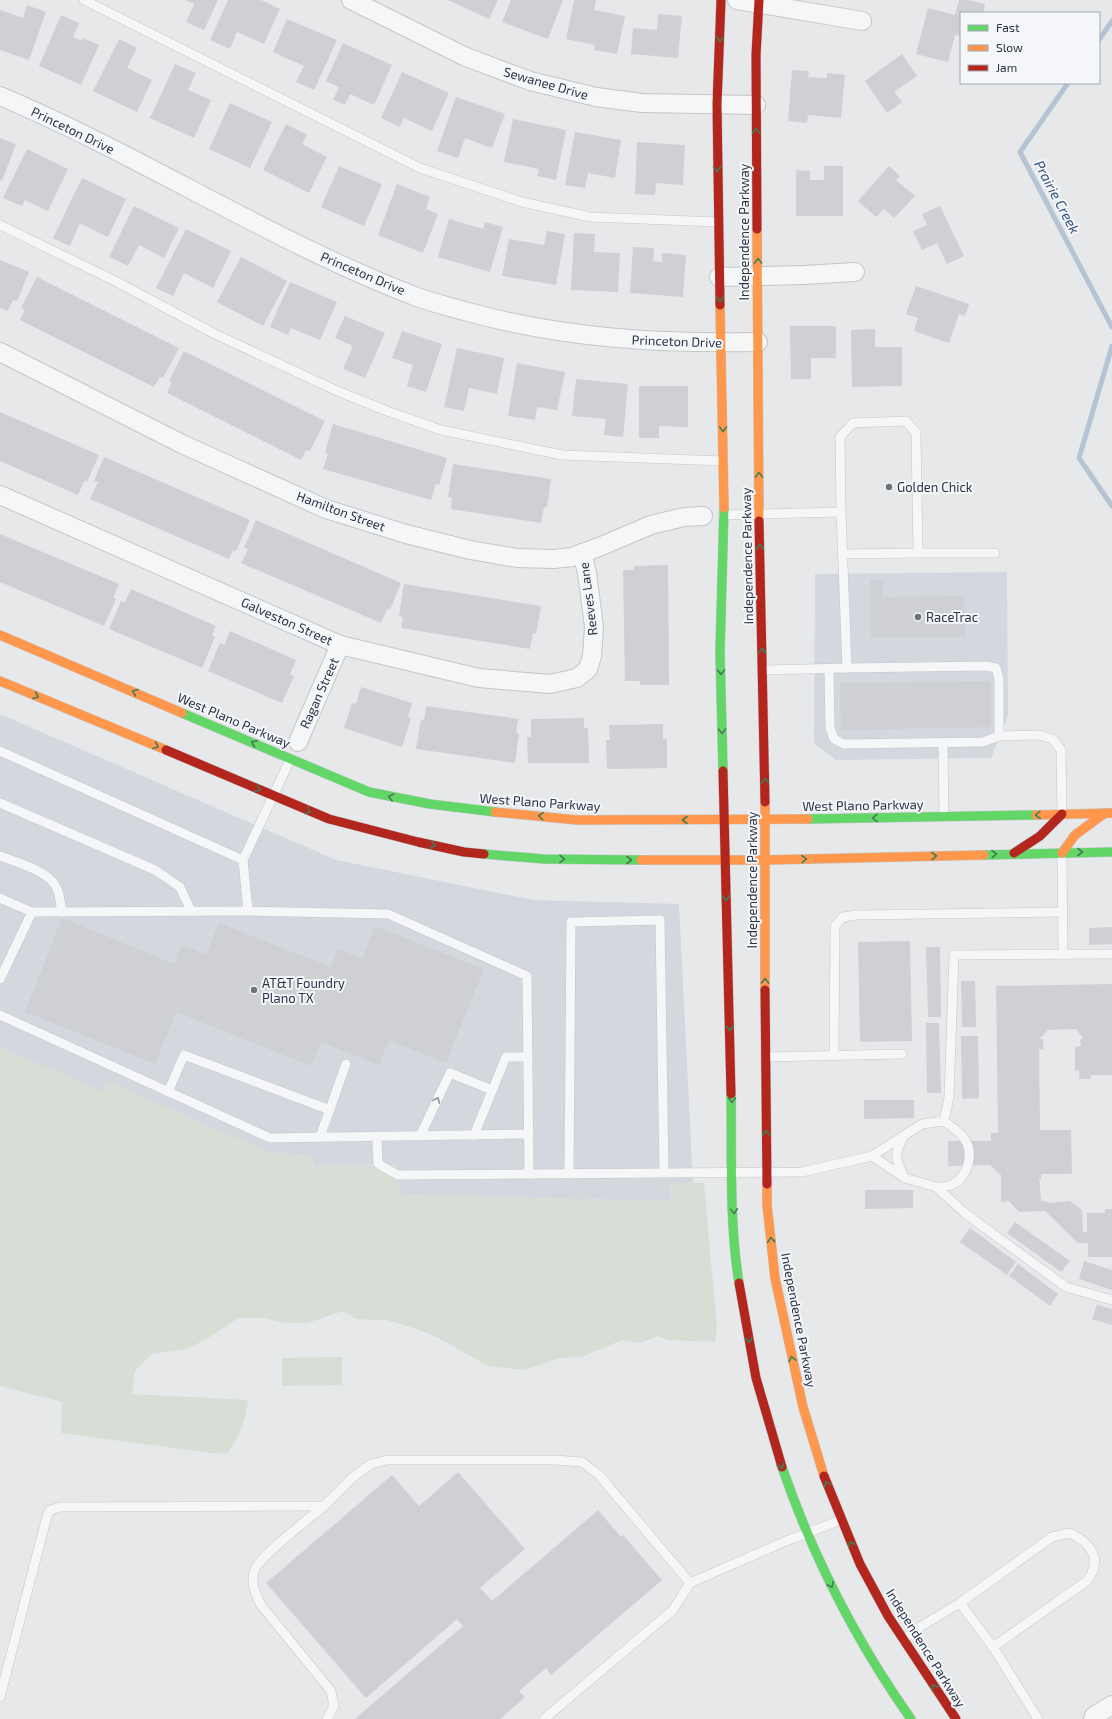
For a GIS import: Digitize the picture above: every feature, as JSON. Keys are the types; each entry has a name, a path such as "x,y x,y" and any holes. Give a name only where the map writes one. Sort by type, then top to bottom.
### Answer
{"main road":[{"name":"Independence Parkway","path":"721,0 717,104 723,461 713,515 720,652 734,1172 733,1205 736,1264 756,1378 776,1451 806,1533 860,1641 889,1688 911,1719"},
{"name":"Independence Parkway","path":"759,2 756,105 759,514 765,820 765,1057 767,1205 775,1278 803,1407 825,1478 841,1520 860,1564 902,1640 956,1719"},
{"name":"West Plano Parkway","path":"0,635 290,758 340,781 369,792 430,804 577,820 765,820 1108,813"},
{"path":"0,681 329,819 418,842 464,852 544,859 765,860 1112,852"},
{"path":"1062,853 1067,842 1077,832 1108,813"},
{"path":"1013,854 1035,841 1051,829 1062,814"}],"street":[{"name":"Sewanee Drive","path":"351,0 466,57 530,81 596,97 642,103 756,105"},
{"path":"737,0 759,2 862,21"},
{"name":"Princeton Drive","path":"0,96 113,149 304,248 418,297 508,323 585,336 649,341 722,343 758,342"},
{"path":"719,277 855,272"},
{"name":"Hamilton Street","path":"0,352 182,444 326,509 406,534 478,552 517,558 554,559 582,553 651,525 684,517 713,515"},
{"name":"Galveston Street","path":"0,495 340,645 479,678 550,684 577,678 588,669"},
{"name":"Reeves Lane","path":"582,553 587,573 594,627 592,656 588,669"},
{"name":"Ragan Street","path":"298,742 340,645"},
{"path":"1093,1719 1094,1716 1112,1705"}],"lane":[{"path":"84,0 420,168 522,202 590,217 718,222"},
{"path":"0,225 115,281 215,334 335,390 387,411 441,430 562,455 723,461"},
{"path":"847,668 842,554 840,437 854,423 906,421 916,433 918,553"},
{"path":"713,515 841,512"},
{"path":"842,554 995,552"},
{"path":"763,670 986,666 996,668 1000,679 999,736"},
{"path":"829,669 830,728 834,739 844,744 983,742 999,736 1039,735 1053,739 1061,750 1062,814"},
{"path":"248,911 243,860 298,742"},
{"path":"943,743 944,817"},
{"path":"0,751 243,860"},
{"path":"0,803 155,870 180,887 192,911"},
{"path":"1062,853 1063,954"},
{"path":"0,856 42,873 54,884 59,897 62,912"},
{"path":"0,898 32,912 248,911 388,914 527,976 529,1174"},
{"path":"0,979 32,912"},
{"path":"834,1055 835,926 843,917 857,915 1062,912"},
{"path":"569,1174 571,922 638,920 660,920 664,1172"},
{"path":"944,1121 949,1097 954,955 1112,954"},
{"path":"0,1015 270,1138 529,1134"},
{"path":"765,1057 902,1054"},
{"path":"168,1092 184,1055 330,1110"},
{"path":"474,1135 506,1057 528,1057"},
{"path":"320,1137 346,1064"},
{"path":"420,1136 450,1073 492,1090"},
{"path":"377,1136 378,1164 398,1175 802,1172 872,1156 922,1124 944,1121 964,1137 969,1155 967,1170 963,1176 951,1185 936,1187 905,1178 872,1156"},
{"path":"904,1136 898,1147 896,1160 905,1178"},
{"path":"936,1187 966,1214 1066,1287 1112,1300"},
{"path":"327,1719 334,1706 331,1690 261,1605 256,1596 253,1580 255,1569 265,1556 324,1506 353,1477 371,1464 387,1460 555,1460 582,1462 599,1475 690,1583"},
{"path":"0,1697 38,1549 50,1510 60,1507 324,1506"},
{"path":"544,1719 673,1610 690,1583 806,1533 841,1520"},
{"path":"902,1640 918,1628 960,1603 1052,1537 1070,1533 1083,1539 1092,1549 1094,1560 1094,1572 1087,1581 993,1647"},
{"path":"960,1603 993,1647 1038,1719"}],"shaded area":[{"path":"1007,572 1008,716 991,758 836,760 814,743 815,574"},
{"path":"0,714 336,860 534,900 679,904 693,1183 670,1182 671,1201 399,1195 398,1165 314,1166 313,1155 270,1153 106,1081 103,1092 0,1047"},
{"path":"0,1047 103,1092 106,1081 270,1153 313,1155 314,1166 398,1165 399,1195 671,1201 670,1182 704,1183 717,1328 715,1342 668,1340 657,1336 641,1343 622,1340 581,1357 560,1358 524,1370 488,1366 439,1338 411,1327 387,1320 355,1318 343,1311 307,1323 288,1323 263,1318 238,1318 207,1339 186,1349 152,1354 135,1371 132,1394 248,1400 241,1428 227,1454 61,1433 62,1402 0,1386"},
{"path":"342,1357 342,1385 282,1386 282,1358"}],"building":[{"path":"185,0 218,0 204,30 186,22 194,4"},
{"path":"228,0 261,0 280,9 264,44 237,32 230,49 210,40"},
{"path":"448,0 498,0 489,19"},
{"path":"511,0 563,0 548,39 502,22"},
{"path":"574,0 596,0 594,10 625,16 617,54 594,50 595,45 566,39"},
{"path":"959,0 968,0 985,4 983,12 960,12 960,36 955,35 948,62 916,54 928,8 955,15"},
{"path":"27,5 46,12 29,60 0,50 0,10 23,18"},
{"path":"658,14 682,16 678,58 631,54 633,28 657,30"},
{"path":"61,15 79,23 73,37 82,41 83,38 99,45 81,85 39,66"},
{"path":"287,19 337,40 314,90 296,82 304,66 273,52"},
{"path":"119,39 137,48 127,68 152,80 137,112 93,91"},
{"path":"343,43 392,65 374,105 350,94 345,105 333,100 339,87 326,81"},
{"path":"902,54 917,76 894,92 902,102 887,113 865,81"},
{"path":"175,64 196,73 188,90 211,100 194,138 150,118"},
{"path":"792,70 809,71 808,77 827,78 827,73 845,75 841,118 808,115 807,123 788,121"},
{"path":"402,72 449,93 432,131 404,118 400,127 381,118"},
{"path":"456,97 505,114 492,148 465,138 458,158 437,151"},
{"path":"230,103 272,122 250,168 209,149"},
{"path":"513,119 566,130 556,180 537,176 539,169 504,162"},
{"path":"286,124 307,135 302,144 327,157 309,193 263,170"},
{"path":"575,132 621,140 615,178 588,173 585,188 565,185"},
{"path":"0,138 16,144 2,181 0,180"},
{"path":"637,142 685,145 683,185 656,183 655,195 635,194"},
{"path":"27,149 68,169 48,211 25,200 22,206 3,198"},
{"path":"339,166 382,184 364,226 321,207"},
{"path":"824,166 843,166 843,216 796,216 796,170 810,171 810,180 824,180"},
{"path":"889,166 900,176 896,180 915,196 894,218 884,209 876,217 858,201"},
{"path":"82,178 126,199 108,237 80,223 70,246 53,238"},
{"path":"397,184 430,197 426,209 438,214 423,253 378,235"},
{"path":"134,206 179,228 164,258 139,245 128,266 109,257"},
{"path":"940,206 964,256 947,264 937,243 922,250 913,231 927,225 922,214"},
{"path":"449,219 483,229 485,222 503,227 490,272 438,257"},
{"path":"186,229 231,251 213,288 184,273 173,296 156,288"},
{"path":"547,231 565,234 556,285 502,276 509,239 544,245"},
{"path":"574,233 595,234 594,252 620,253 618,292 571,290"},
{"path":"633,247 654,248 653,261 662,262 662,253 686,255 683,297 630,293"},
{"path":"241,257 287,281 263,326 217,302"},
{"path":"0,260 29,272 17,301 13,300 8,311 0,308"},
{"path":"37,277 179,348 163,378 160,377 154,387 20,320 25,310 21,308"},
{"path":"290,282 337,302 320,340 291,328 288,335 270,327"},
{"path":"916,286 969,304 965,316 959,314 949,343 914,331 918,318 906,314"},
{"path":"345,316 385,333 365,378 343,369 353,346 335,338"},
{"path":"790,326 836,326 836,358 811,358 811,379 791,379"},
{"path":"875,329 875,347 902,347 902,386 852,387 851,330"},
{"path":"402,331 442,344 426,392 407,386 413,365 392,358"},
{"path":"457,348 504,358 497,394 469,388 464,411 444,407"},
{"path":"184,351 325,421 310,451 306,450 301,460 167,393 172,382 169,381"},
{"path":"517,363 565,372 557,410 537,407 535,420 508,416"},
{"path":"576,379 628,384 623,437 604,435 606,419 572,416"},
{"path":"639,386 688,386 688,427 659,426 659,438 639,438"},
{"path":"0,412 99,455 87,482 84,481 78,495 0,461"},
{"path":"333,424 447,458 439,485 436,484 431,500 323,469 328,453 325,453"},
{"path":"104,457 250,520 236,551 233,550 229,559 90,499 98,482 94,481"},
{"path":"453,464 551,479 547,507 544,507 541,523 451,509 452,498 448,497"},
{"path":"256,520 401,583 390,610 387,609 381,623 241,563 248,549 244,548"},
{"path":"0,534 119,584 113,598 116,599 104,626 0,582"},
{"path":"668,565 669,685 640,685 640,681 625,681 623,570 634,570 634,566"},
{"path":"870,580 883,580 883,597 964,596 965,637 871,637"},
{"path":"404,584 541,606 536,634 533,633 530,649 401,628 403,617 399,616"},
{"path":"131,589 216,626 212,635 215,637 202,668 109,629 121,601 125,602"},
{"path":"230,631 296,660 290,674 294,676 282,703 208,671 220,643 224,645"},
{"path":"991,681 991,727 841,730 840,683"},
{"path":"361,687 412,703 408,717 411,718 402,747 344,728 352,703 356,704"},
{"path":"426,706 518,719 516,733 519,733 515,763 416,749 421,719 424,720"},
{"path":"584,718 584,728 588,728 589,763 528,763 527,737 531,737 531,719"},
{"path":"663,724 663,739 667,739 667,768 607,769 606,740 610,740 609,725"},
{"name":"AT&T Foundry Plano TX","path":"62,918 175,964 182,945 206,955 219,923 331,967 338,949 362,959 375,926 484,969 446,1063 389,1040 379,1065 321,1042 311,1066 176,1012 155,1064 25,1012"},
{"path":"1112,927 1112,944 1089,945 1089,928"},
{"path":"910,941 912,1041 860,1042 858,942"},
{"path":"926,947 940,947 941,1017 928,1017"},
{"path":"961,981 975,981 976,1027 962,1027"},
{"path":"1112,984 1112,1075 1091,1075 1091,1079 1079,1079 1079,1070 1075,1071 1075,1047 1081,1046 1080,1040 1083,1038 1076,1029 1048,1030 1039,1039 1043,1039 1044,1050 1039,1049 1040,1130 1071,1130 1072,1174 1041,1174 1041,1179 1039,1178 1041,1201 1048,1203 1070,1201 1082,1210 1083,1232 1087,1232 1087,1213 1105,1213 1105,1209 1112,1209 1112,1257 1088,1257 1088,1243 1078,1243 1045,1211 1019,1212 1009,1201 1001,1202 1001,1175 990,1165 948,1166 948,1141 991,1141 991,1133 998,1133 996,986"},
{"path":"926,1023 939,1023 941,1093 927,1093"},
{"path":"961,1036 978,1036 979,1098 962,1099"},
{"path":"864,1100 914,1100 914,1118 864,1119"},
{"path":"865,1190 913,1190 913,1208 865,1209"},
{"path":"1015,1222 1070,1261 1061,1272 1007,1233"},
{"path":"970,1228 1016,1262 1007,1275 960,1242"},
{"path":"1084,1261 1112,1270 1112,1290 1079,1279"},
{"path":"1018,1264 1058,1294 1050,1306 1009,1276"},
{"path":"1097,1305 1112,1309 1112,1325 1092,1319"},
{"path":"458,1472 525,1549 480,1588 492,1601 598,1510 621,1537 623,1535 662,1580 551,1675 546,1668 519,1691 525,1697 500,1719 355,1719 463,1626 457,1619 366,1698 266,1583 392,1475 419,1506"}],"waterway":[{"name":"Prairie Creek","path":"1100,39 1112,21"},
{"name":"Prairie Creek","path":"1067,84 1020,152 1112,327"},
{"name":"Prairie Creek","path":"1112,346 1079,458 1112,506"}],"traffic: fast":[{"path":"723,771 720,652 724,508"},
{"path":"182,713 369,792 430,804 495,812"},
{"path":"808,819 1036,815"},
{"path":"984,855 1112,852"},
{"path":"484,854 544,859 641,860"},
{"path":"731,1094 732,1212 739,1283"},
{"path":"782,1467 794,1500 822,1566 838,1598 872,1659 911,1719"}],"traffic: slow":[{"path":"757,229 759,521"},
{"path":"720,305 724,508"},
{"path":"0,635 182,713"},
{"path":"0,681 166,750"},
{"path":"765,802 765,990"},
{"path":"495,812 577,820 808,819"},
{"path":"1062,853 1075,835 1105,813"},
{"path":"1036,815 1112,813"},
{"path":"641,860 765,860 984,855"},
{"path":"767,1184 767,1205 775,1278 803,1407 824,1476"}],"traffic: jam":[{"path":"720,305 717,104 721,0"},
{"path":"757,229 756,55 759,0"},
{"path":"759,521 765,802"},
{"path":"166,750 329,819 418,842 464,852 484,854"},
{"path":"723,771 731,1094"},
{"path":"1014,853 1040,836 1062,814"},
{"path":"765,990 767,1184"},
{"path":"739,1283 756,1378 782,1467"},
{"path":"824,1476 860,1564 888,1616 956,1719"}],"place":[{"name":"Golden Chick","path":"889,487"},
{"name":"RaceTrac","path":"918,617"},
{"name":"AT&T Foundry Plano TX","path":"254,990"}]}
